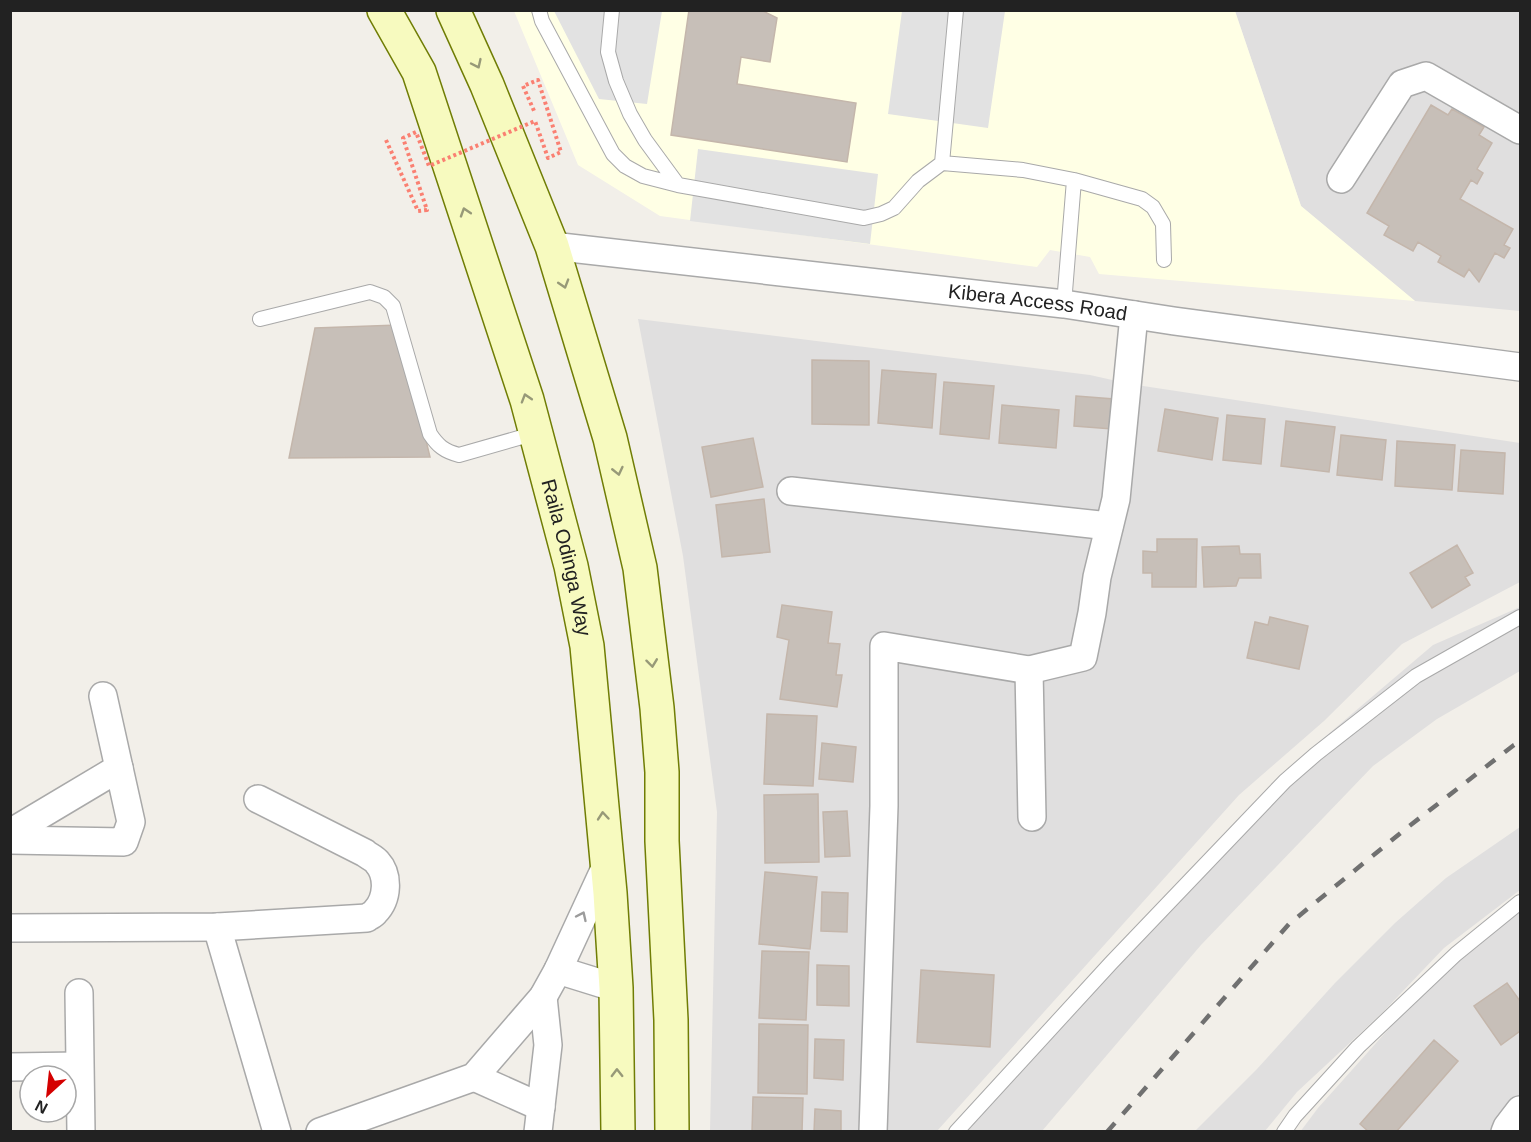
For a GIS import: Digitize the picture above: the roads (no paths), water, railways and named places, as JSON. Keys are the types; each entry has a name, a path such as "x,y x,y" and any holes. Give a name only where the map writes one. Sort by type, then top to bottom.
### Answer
{"main road":[{"name":"Raila Odinga Way","path":"384,10 419,72 527,400 571,566 587,646 607,864 616,988 618,1131"},
{"path":"453,11 487,85 552,246 610,438 640,568 657,708 662,772 662,842 671,1020 672,1131"}],"street":[{"path":"1341,179 1402,84 1426,76 1521,130"},
{"name":"Kibera Access Road","path":"552,246 1064,304 1521,367"},
{"path":"873,1131 884,806 884,646 1029,670 1083,657 1097,577 1116,499 1134,315"},
{"path":"791,491 1109,526"},
{"path":"1029,670 1032,818"},
{"path":"10,840 124,842 131,822 103,696"},
{"path":"10,833 119,768"},
{"path":"10,928 216,927 367,918 375,912 386,887 384,872 376,861 258,799"},
{"path":"320,1131 474,1077 543,996 558,970 607,864"},
{"path":"216,927 277,1131"},
{"path":"558,970 616,988"},
{"path":"79,993 81,1131"},
{"path":"474,1077 539,1119 549,1045 543,996"},
{"path":"10,1067 79,1066"},
{"path":"1505,1131 1521,1110"}],"lane":[{"path":"539,10 542,21 613,154 625,166 643,176 678,185 864,218 894,208 918,181 942,163 1023,170 1074,180 1142,199 1152,207 1163,224 1164,260"},
{"path":"612,10 608,51 616,81 630,114 645,140 678,185"},
{"path":"942,163 956,10"},
{"path":"1064,304 1074,180"},
{"path":"260,320 370,292 384,297 393,306 429,434 437,446 459,455 536,433"},
{"path":"956,1131 1285,781 1416,676 1521,617"},
{"path":"1284,1131 1358,1047 1455,954 1521,902"}],"railway":[{"path":"1107,1132 1289,924 1408,827 1520,742"}]}
